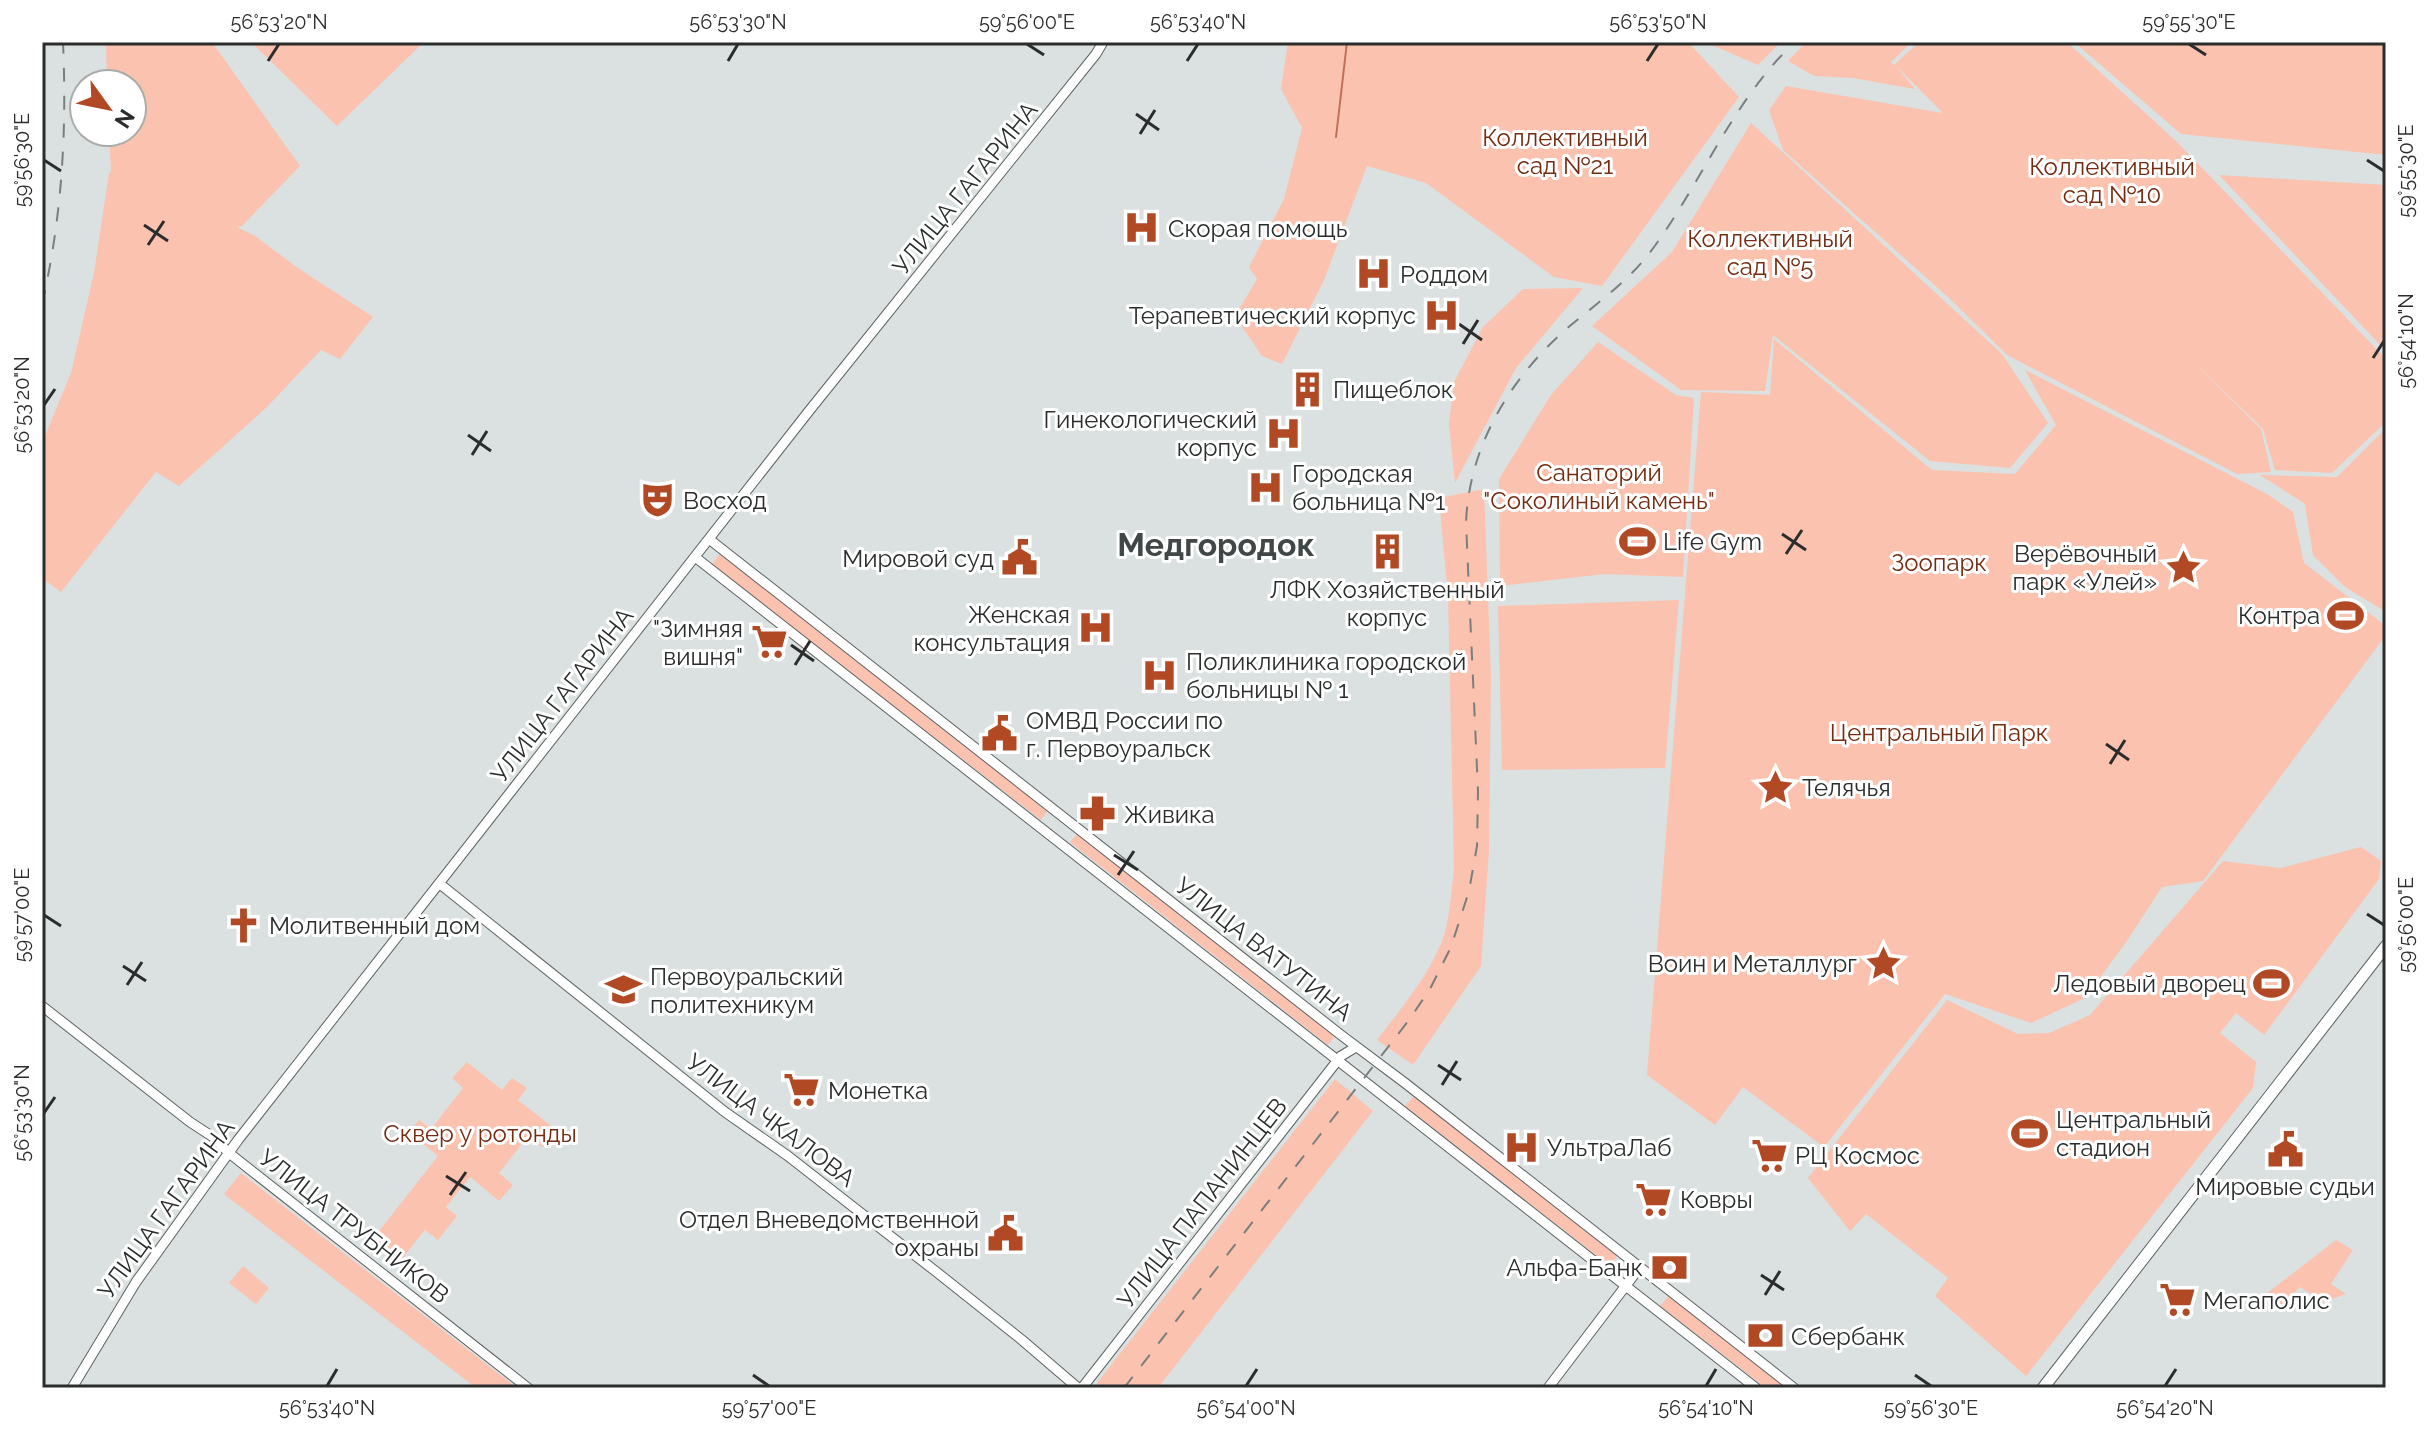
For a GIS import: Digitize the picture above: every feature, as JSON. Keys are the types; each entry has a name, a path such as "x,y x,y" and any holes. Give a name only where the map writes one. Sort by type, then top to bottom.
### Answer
{"main road":[{"path":"2043,1388 2386,946"}],"street":[{"name":"УЛИЦА ГАГАРИНА","path":"72,1388 136,1282 229,1153 1103,42"},
{"name":"УЛИЦА ВАТУТИНА","path":"709,539 1794,1388"},
{"name":"УЛИЦА ВАТУТИНА","path":"695,557 1756,1388"},
{"name":"УЛИЦА ЧКАЛОВА","path":"440,884 725,1112 788,1156 1080,1388"},
{"name":"УЛИЦА ТРУБНИКОВ","path":"42,1006 213,1137 229,1153 528,1388"},
{"name":"УЛИЦА ПАПАНИНЦЕВ","path":"1080,1388 1337,1061 1346,1051 1356,1047"},
{"path":"1548,1388 1640,1267"}],"green space":[{"path":"106,42 212,42 300,166 242,226 237,227 255,236 373,317 340,359 321,350 267,407 179,486 156,472 61,592 42,578 42,443 71,373 94,273 111,172 110,148 148,148 148,68 107,68"},
{"path":"251,42 424,42 337,126"},
{"name":"Коллективный сад №21","path":"1288,42 1688,42 1739,97 1602,286 1554,277 1426,183 1367,166 1324,280 1282,364 1262,356 1235,316 1257,279 1249,267 1284,199 1302,128 1281,89"},
{"path":"1705,42 1781,42 1758,65"},
{"name":"Коллективный сад №10","path":"1806,42 1912,42 1891,62 1894,65 1919,42 2067,42 2175,140 2386,359 2386,422 2332,473 2275,470 2263,429 2189,357 2261,429 2271,472 2237,474 2007,355 1948,297 1783,150 1769,110 1786,86 1943,113 1895,65 1915,89 1853,78 1814,76 1788,61"},
{"path":"2074,42 2386,42 2386,155 2181,134"},
{"name":"Коллективный сад №5","path":"1751,123 2002,354 2048,423 2010,468 1930,461 1773,335 1765,391 1681,390 1592,326 1672,252"},
{"path":"2219,175 2386,185 2386,351"},
{"path":"1583,288 1516,368 1455,483 1449,424 1454,382 1483,327 1523,289"},
{"name":"Центральный Парк","path":"1774,339 1932,470 2015,474 2056,425 2025,370 2267,494 2293,512 2304,563 2386,626 2386,635 2203,881 2162,887 2085,998 2031,1023 1945,994 1824,1147 1743,1087 1715,1125 1647,1075 1701,392 1770,395"},
{"name":"Санаторий \"Соколиный камень\"","path":"1598,342 1676,395 1694,398 1683,577 1605,574 1500,586 1499,479 1551,395"},
{"path":"2386,428 2386,612 2345,587 2313,555 2305,504 2260,475 2337,477"},
{"path":"1484,489 1491,676 1489,850 1481,966 1413,1065 1377,1040 1435,957 1444,935 1451,897 1454,869 1448,596 1439,498"},
{"path":"721,552 1048,810 1041,820 712,565"},
{"path":"1679,600 1665,768 1502,770 1498,606"},
{"path":"1079,832 1336,1035 1328,1045 1070,842"},
{"name":"Центральный стадион","path":"2361,847 2381,861 2379,879 2264,1035 2236,1013 2220,1033 2256,1062 2253,1088 2026,1376 1935,1296 1948,1278 1866,1214 1850,1231 1808,1178 1947,1000 2018,1034 2049,1033 2090,1015 2223,861 2280,868"},
{"name":"Сквер у ротонды","path":"467,1062 502,1090 512,1078 527,1088 518,1100 555,1129 542,1147 528,1136 499,1173 513,1185 499,1201 470,1177 446,1207 457,1216 438,1240 425,1230 400,1261 372,1240 438,1156 409,1132 419,1120 431,1129 463,1088 452,1078"},
{"path":"1335,1079 1373,1111 1158,1388 1103,1388 1097,1383"},
{"path":"1414,1096 1618,1255 1610,1266 1405,1106"},
{"path":"241,1173 517,1388 476,1388 224,1194"},
{"path":"2336,1240 2353,1250 2331,1284 2346,1294 2324,1302 2300,1287 2283,1305 2262,1297"},
{"path":"243,1266 269,1288 256,1304 229,1283"},
{"path":"1670,1294 1789,1388 1766,1388 1660,1306"}],"waterway":[{"path":"1336,137 1347,42"}],"railway":[{"path":"42,304 62,174 63,42"},
{"path":"1124,1388 1409,1020 1430,989 1451,947 1469,891 1477,846 1478,791 1466,523 1475,466 1485,439 1498,413 1530,366 1645,258 1672,221 1754,89 1795,42"}],"place":[{"name":"Скорая помощь","path":"1142,228"},
{"name":"Роддом","path":"1374,274"},
{"name":"Терапевтический корпус","path":"1442,315"},
{"name":"Пищеблок","path":"1307,389"},
{"name":"Гинекологический корпус","path":"1283,433"},
{"name":"Городская больница №1","path":"1266,487"},
{"name":"Восход","path":"657,500"},
{"name":"Life Gym","path":"1637,541"},
{"name":"ЛФК Хозяйственный корпус","path":"1387,552"},
{"name":"Мировой суд","path":"1020,558"},
{"name":"Верёвочный парк «Улей»","path":"2183,567"},
{"name":"Контра","path":"2346,615"},
{"name":"Женская консультация","path":"1096,628"},
{"name":"\"Зимняя вишня\"","path":"769,642"},
{"name":"Поликлиника городской больницы № 1","path":"1160,675"},
{"name":"ОМВД России по г. Первоуральск","path":"1000,734"},
{"name":"Телячья","path":"1776,787"},
{"name":"Живика","path":"1098,814"},
{"name":"Молитвенный дом","path":"243,925"},
{"name":"Воин и Металлург","path":"1883,963"},
{"name":"Ледовый дворец","path":"2272,983"},
{"name":"Первоуральский политехникум","path":"624,990"},
{"name":"Монетка","path":"802,1090"},
{"name":"Центральный стадион","path":"2030,1133"},
{"name":"УльтраЛаб","path":"1521,1147"},
{"name":"Мировые судьи","path":"2285,1149"},
{"name":"РЦ Космос","path":"1769,1155"},
{"name":"Ковры","path":"1654,1199"},
{"name":"Отдел Вневедомственной охраны","path":"1005,1233"},
{"name":"Альфа-Банк","path":"1669,1267"},
{"name":"Мегаполис","path":"2177,1300"},
{"name":"Сбербанк","path":"1765,1336"}],"district":[{"name":"Медгородок","path":"1216,544"}],"park label":[{"name":"Зоопарк","path":"1939,562"}]}
